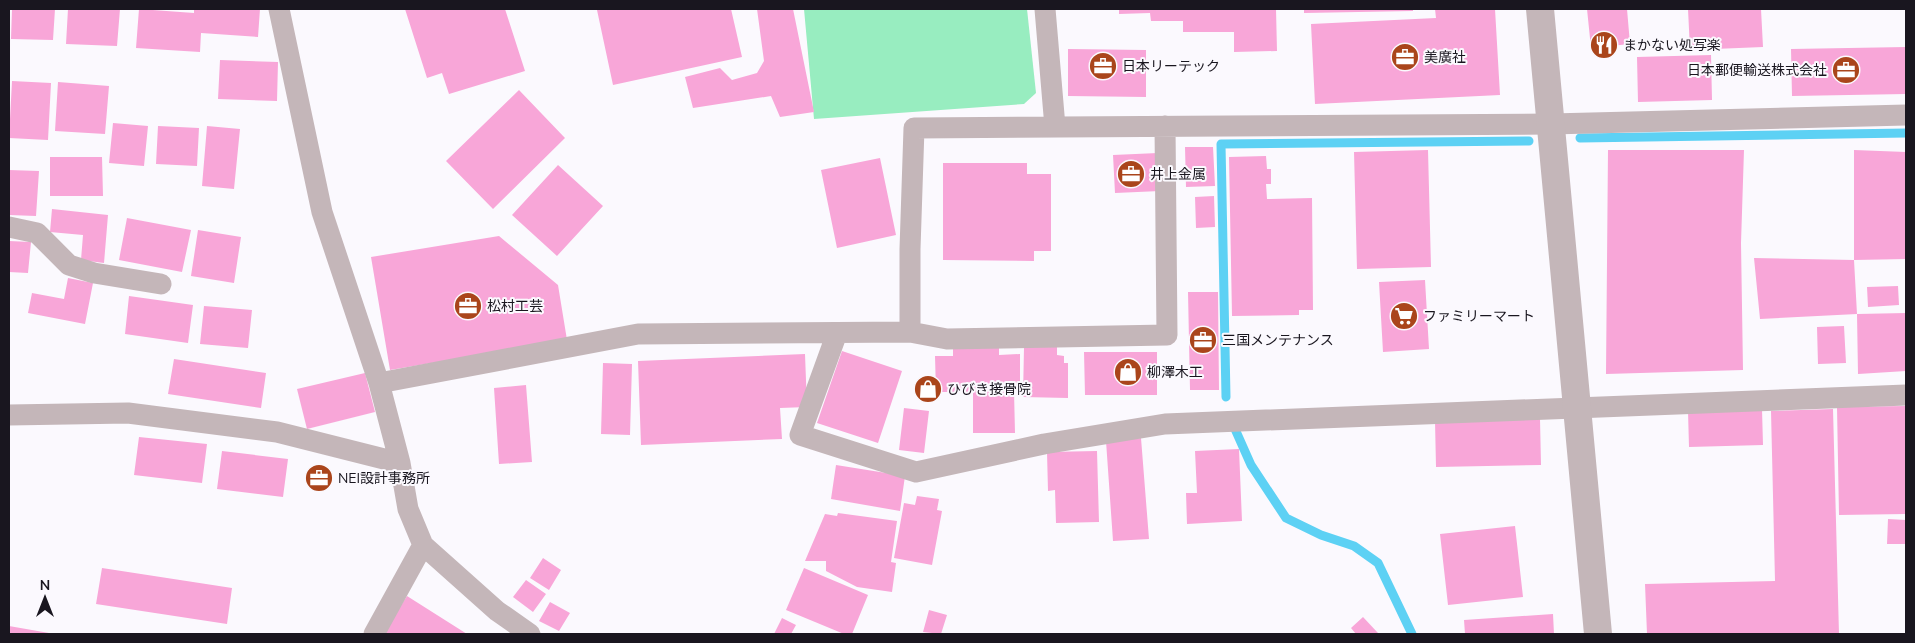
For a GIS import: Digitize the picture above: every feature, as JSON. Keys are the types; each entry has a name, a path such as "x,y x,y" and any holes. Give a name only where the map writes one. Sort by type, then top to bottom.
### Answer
{"street":[{"path":"279,9 322,212 379,383 400,463 408,509 423,545 497,611 530,634"},
{"path":"1045,9 1055,127"},
{"path":"1540,9 1598,634"},
{"path":"910,332 910,249 914,128 1550,124 1906,115"},
{"path":"379,383 638,334 910,332 947,339 1167,335 1165,126"},
{"path":"9,227 37,233 69,265 94,273 161,284"},
{"path":"837,333 800,435 916,472 1044,444 1164,424 1906,395"},
{"path":"9,415 128,413 147,415 277,432 400,463"},
{"path":"374,634 423,545"}],"green space":[{"path":"804,9 1027,9 1036,93 1024,104 814,119"}],"building":[{"path":"12,9 55,9 53,40 11,39"},
{"path":"68,9 120,9 117,46 66,44"},
{"path":"139,9 194,13 194,9 260,9 258,37 201,33 200,52 136,48"},
{"path":"405,9 505,9 525,71 449,94 442,73 427,78"},
{"path":"731,9 742,57 613,85 597,10"},
{"path":"757,9 793,9 814,112 780,117 771,96 693,108 685,77 720,68 732,80 757,73 764,61"},
{"path":"1119,9 1276,9 1277,51 1234,52 1234,32 1183,32 1183,21 1151,21 1150,13 1119,14"},
{"path":"1304,9 1413,9 1413,11 1304,13"},
{"path":"1435,9 1495,9 1500,95 1315,104 1311,24 1436,18"},
{"path":"1587,9 1627,9 1630,44 1591,48"},
{"path":"1688,9 1761,9 1763,47 1690,50"},
{"path":"1906,47 1906,94 1792,96 1791,49"},
{"path":"1068,49 1146,50 1146,97 1068,96"},
{"path":"1711,55 1712,100 1638,102 1637,57"},
{"path":"220,60 278,62 277,101 218,99"},
{"path":"12,81 51,83 48,140 9,138"},
{"path":"58,82 109,86 105,134 55,131"},
{"path":"519,90 565,138 493,209 446,161"},
{"path":"113,123 148,126 144,166 109,163"},
{"path":"158,126 199,128 197,166 156,164"},
{"path":"207,126 240,129 234,189 202,186"},
{"path":"1185,147 1213,147 1215,186 1186,187"},
{"path":"1428,150 1431,267 1357,269 1354,152"},
{"path":"1608,150 1744,150 1741,243 1743,370 1606,374"},
{"path":"1854,150 1906,152 1906,259 1854,260"},
{"path":"1158,153 1160,191 1115,193 1113,155"},
{"path":"1266,156 1267,169 1271,169 1271,184 1266,184 1267,199 1312,198 1313,310 1299,310 1299,315 1232,316 1229,157"},
{"path":"50,157 102,157 103,196 50,196"},
{"path":"880,158 896,235 837,248 821,170"},
{"path":"943,163 1027,163 1027,174 1051,174 1051,251 1034,251 1034,261 943,260"},
{"path":"558,165 603,206 557,256 512,215"},
{"path":"9,170 39,171 36,216 9,215"},
{"path":"1214,196 1215,227 1196,228 1195,197"},
{"path":"52,209 108,215 104,263 81,260 83,235 50,232"},
{"path":"127,218 191,230 182,272 119,260"},
{"path":"198,230 241,237 234,283 191,276"},
{"path":"499,236 558,285 567,340 390,370 371,257"},
{"path":"9,241 31,242 28,273 9,272"},
{"path":"1754,258 1854,260 1857,314 1760,319"},
{"path":"68,278 93,283 85,324 28,313 32,293 64,299"},
{"name":"ファミリーマート","path":"1425,280 1429,349 1383,352 1379,282"},
{"path":"1898,286 1899,305 1868,307 1867,287"},
{"path":"1188,292 1218,292 1219,390 1190,390"},
{"path":"129,296 193,305 188,343 125,334"},
{"path":"204,306 252,310 248,348 200,344"},
{"path":"1906,313 1906,371 1858,374 1857,314"},
{"path":"1844,326 1846,363 1818,364 1817,327"},
{"path":"999,345 999,355 1020,354 1020,391 1014,391 1015,433 973,433 973,392 936,392 935,356 953,356 953,346"},
{"path":"1024,347 1057,347 1057,355 1064,356 1064,363 1068,363 1068,398 1023,397"},
{"path":"842,351 902,371 878,443 817,423"},
{"path":"1084,352 1157,352 1157,395 1085,395"},
{"path":"805,354 807,407 780,408 782,439 641,445 638,361"},
{"path":"174,359 266,373 261,408 168,394"},
{"path":"603,363 632,364 630,435 601,434"},
{"path":"365,373 375,412 307,429 297,389"},
{"path":"526,385 532,462 499,464 494,388"},
{"path":"1906,406 1906,514 1839,515 1837,407"},
{"path":"904,408 929,411 924,453 899,450"},
{"path":"1762,409 1763,445 1689,447 1688,411"},
{"path":"1833,409 1839,634 1647,634 1645,584 1775,581 1771,411"},
{"path":"1540,419 1541,465 1436,467 1435,421"},
{"path":"139,437 207,444 202,483 134,475"},
{"path":"1141,438 1149,539 1113,541 1106,441"},
{"path":"1239,449 1242,521 1187,524 1186,493 1197,493 1195,451"},
{"path":"222,451 288,459 283,497 217,489"},
{"path":"1097,451 1099,522 1056,523 1055,490 1048,491 1047,452"},
{"path":"836,465 905,476 900,511 831,499"},
{"path":"917,496 939,499 937,510 942,511 932,565 894,558 904,503 915,505"},
{"path":"838,513 897,521 891,562 896,563 892,592 857,587 826,571 826,561 805,561 825,514 837,516"},
{"path":"1888,519 1906,520 1906,544 1887,544"},
{"path":"1515,526 1523,597 1448,605 1440,534"},
{"path":"543,558 561,570 549,590 530,578"},
{"path":"102,568 232,588 227,624 96,604"},
{"path":"804,568 868,595 852,634 844,634 786,610"},
{"path":"526,580 546,594 533,612 513,597"},
{"path":"407,596 467,634 383,634"},
{"path":"550,602 570,613 559,631 539,621"},
{"path":"929,610 947,615 941,634 923,632"},
{"path":"1553,614 1554,634 1465,634 1464,620"},
{"path":"1363,617 1377,634 1356,634 1351,628"},
{"path":"782,618 796,625 791,634 774,634"},
{"path":"9,626 49,633 49,634 9,634"}],"waterway":[{"path":"1580,138 1906,133"},
{"path":"1226,397 1221,144 1529,141"},
{"path":"1235,429 1251,465 1286,518 1321,535 1354,546 1378,563 1412,634"}],"place":[{"name":"まかない処写楽","path":"1604,45"},
{"name":"美廣社","path":"1405,57"},
{"name":"日本リーテック","path":"1103,66"},
{"name":"日本郵便輸送株式会社","path":"1846,70"},
{"name":"井上金属","path":"1131,174"},
{"name":"松村工芸","path":"468,306"},
{"name":"ファミリーマート","path":"1404,316"},
{"name":"三国メンテナンス","path":"1203,340"},
{"name":"柳澤木工","path":"1128,372"},
{"name":"ひびき接骨院","path":"928,389"},
{"name":"NEI設計事務所","path":"319,478"}]}
